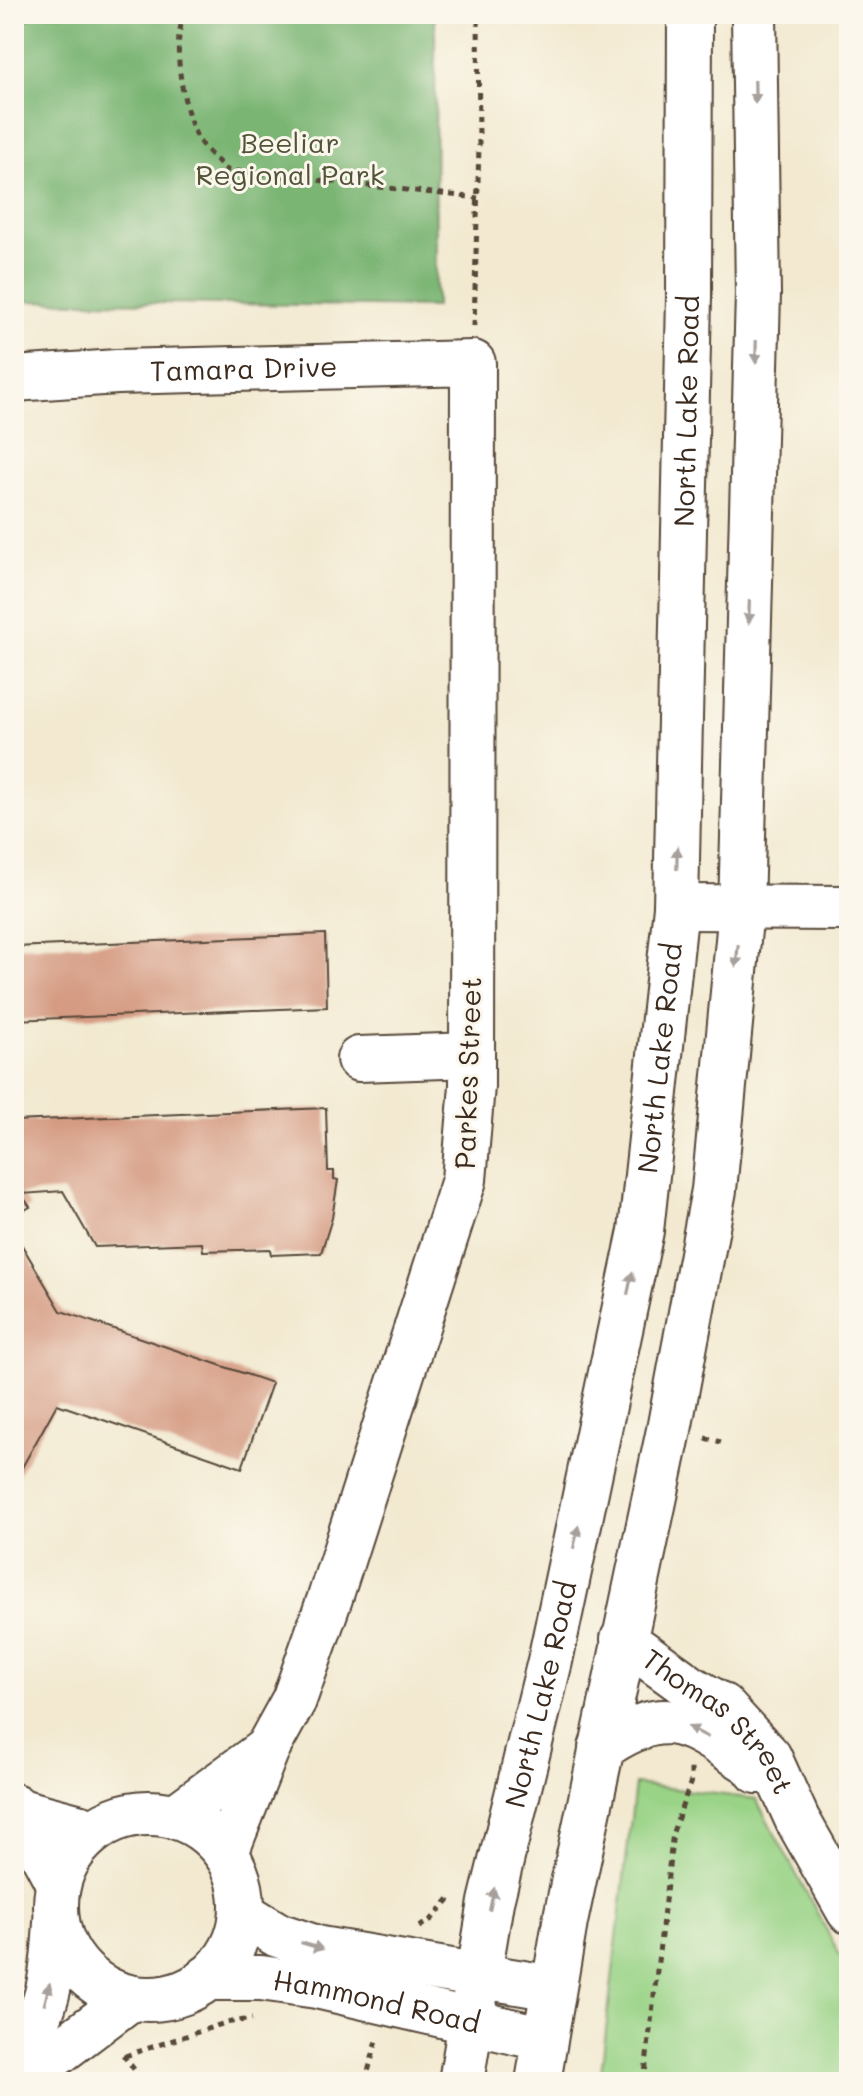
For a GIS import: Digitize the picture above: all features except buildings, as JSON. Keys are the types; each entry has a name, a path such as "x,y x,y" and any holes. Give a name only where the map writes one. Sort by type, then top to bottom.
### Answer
{"main road":[{"name":"North Lake Road","path":"461,2082 491,1902 550,1661 641,1231 676,907 689,297 690,14"},
{"path":"538,2082 553,1988 623,1639 669,1430 711,1205 741,909 758,294 754,14"},
{"name":"Tamara Drive","path":"14,379 117,372 473,363"},
{"name":"Parkes Street","path":"226,1853 267,1749 294,1700 464,1180 472,1055 473,363"},
{"path":"676,907 849,908"},
{"path":"359,1059 472,1055"},
{"name":"Thomas Street","path":"623,1639 691,1688 722,1706 769,1757 797,1819 849,1911"},
{"name":"Thomas Street","path":"601,1748 630,1729 663,1721 691,1726 752,1764 797,1819"},
{"name":"Parkes Street","path":"176,1816 267,1749"},
{"path":"17,1809 92,1830"},
{"path":"14,2062 32,2037 48,1997 57,1901 71,1853 92,1830 118,1817 147,1812 176,1816 204,1830 226,1853 239,1882 242,1913 237,1938 225,1960 190,1989 151,1999 131,1998 104,1987 81,1970 65,1946 57,1901 17,1809"},
{"name":"Hammond Road","path":"242,1913 278,1935 320,1949 553,1988"},
{"name":"Hammond Road","path":"207,1978 261,1978 317,1986 545,2039"},
{"path":"19,2082 131,1998"}],"path":[{"path":"14,20 39,14"},
{"path":"186,14 180,22 178,77 197,137 227,170 478,198"},
{"path":"473,363 478,198 478,14"},
{"path":"644,2082 673,1832 691,1781 691,1726"},
{"path":"125,2056 225,2023 261,2018"},
{"path":"365,2082 378,2034"}],"green space":[{"name":"Beeliar Regional Park","path":"14,14 435,14 436,307 14,301"},
{"path":"635,1784 756,1799 849,1972 849,2082 600,2082"}]}
